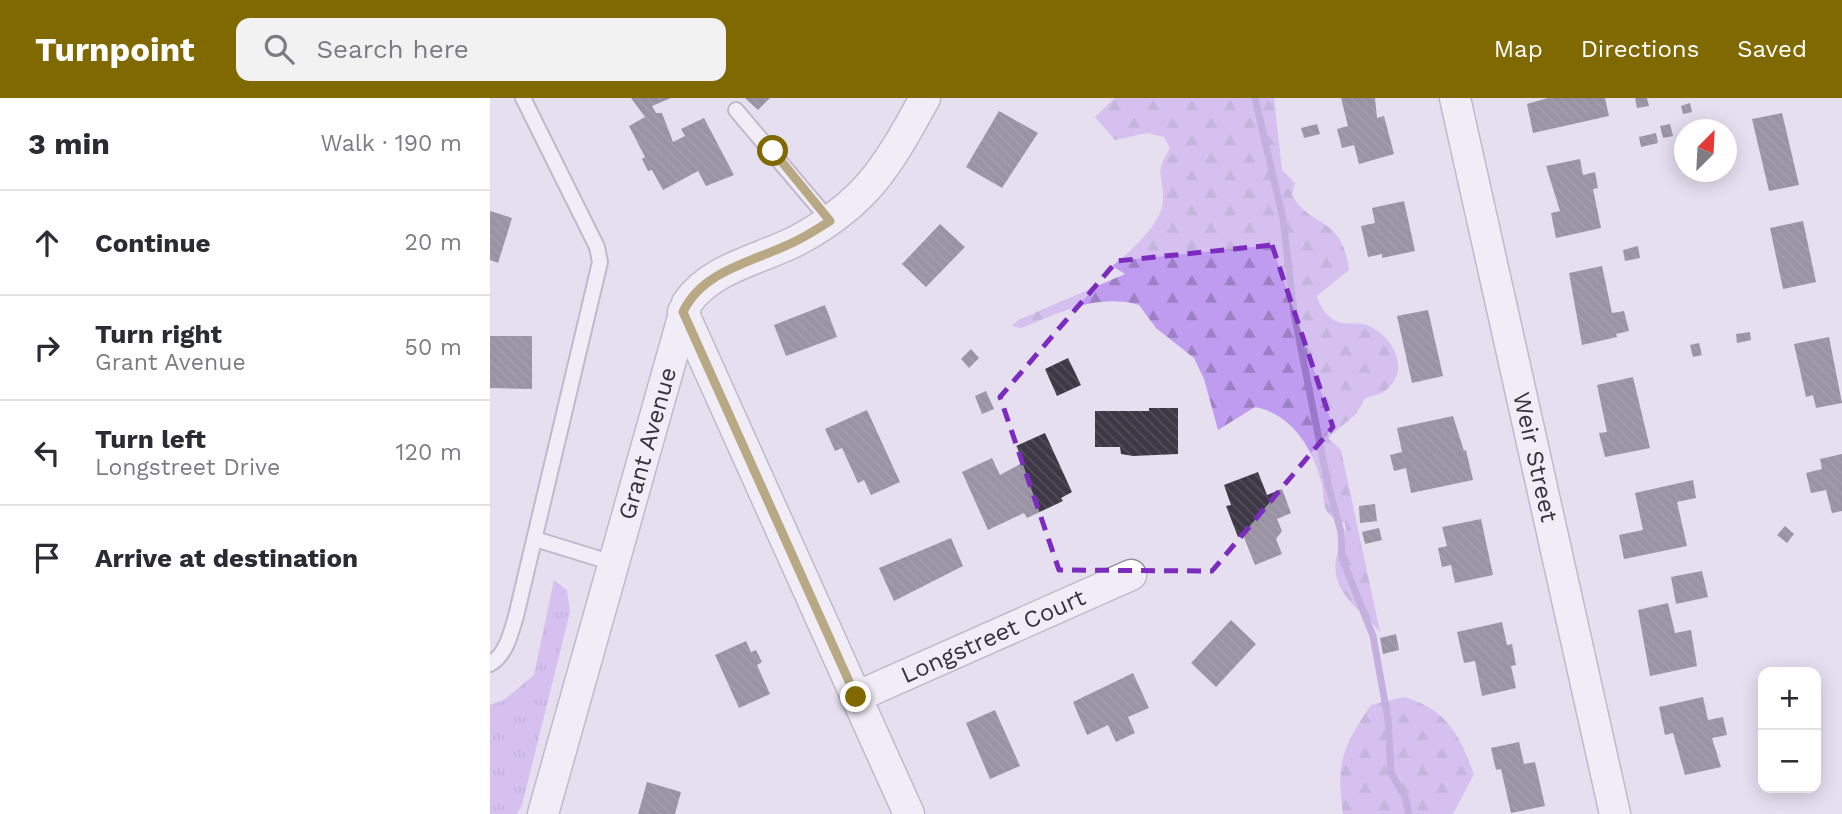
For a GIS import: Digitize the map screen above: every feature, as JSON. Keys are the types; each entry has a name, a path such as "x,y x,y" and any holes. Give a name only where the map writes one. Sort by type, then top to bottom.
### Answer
{"street":[{"name":"Grant Avenue","path":"543,814 683,312 693,295 712,279 797,241 859,199 883,172 925,98"},
{"name":"Weir Street","path":"1455,98 1615,814"},
{"path":"683,312 909,814"},
{"name":"Longstreet Court","path":"856,697 1131,575"}],"lane":[{"path":"490,664 508,643 600,262 597,247 523,98"},
{"path":"736,110 830,221"},
{"path":"535,539 613,563"}],"highlighted area":[{"path":"1272,245 1333,427 1212,571 1059,570 1000,397 1117,261"}],"green space":[{"path":"1115,98 1274,98 1282,170 1295,183 1292,195 1300,206 1333,231 1345,252 1349,270 1317,296 1320,304 1326,314 1336,321 1365,325 1378,331 1392,346 1398,364 1393,383 1383,392 1364,399 1357,413 1328,438 1341,450 1380,632 1349,600 1338,582 1336,559 1346,529 1345,523 1332,517 1326,510 1322,485 1313,459 1299,436 1280,417 1255,407 1218,430 1204,379 1194,358 1156,328 1139,305 1108,301 1093,303 1021,328 1012,326 1018,320 1125,274 1112,266 1144,237 1157,219 1163,201 1160,175 1170,148 1164,137 1147,133 1115,140 1095,117"},
{"path":"554,580 567,590 570,612 522,805 517,814 490,814 490,705 504,700 534,675"},
{"path":"1404,697 1431,709 1450,725 1474,774 1453,814 1343,814 1341,768 1353,733 1371,705"}],"building":[{"path":"631,98 671,98 652,106 656,113 662,113 673,142 685,136 681,129 704,118 734,175 706,186 698,171 663,190 652,170 648,171 642,159 645,157 629,126 645,117"},
{"path":"745,98 770,98 758,110"},
{"path":"1341,98 1375,98 1377,118 1384,116 1394,154 1359,164 1354,145 1342,148 1337,129 1348,126"},
{"path":"1548,98 1605,98 1609,116 1533,133 1527,104"},
{"path":"1635,98 1647,98 1649,106 1637,108"},
{"path":"1690,103 1692,112 1683,114 1681,106"},
{"path":"999,111 1038,133 1002,188 966,167"},
{"path":"1782,113 1799,185 1769,191 1752,119"},
{"path":"1317,124 1320,134 1304,138 1301,128"},
{"path":"1670,124 1673,136 1663,138 1660,126"},
{"path":"1656,133 1658,143 1641,147 1639,137"},
{"path":"1580,159 1583,175 1595,172 1598,188 1593,189 1601,228 1556,238 1551,213 1560,211 1546,166"},
{"path":"1404,201 1415,251 1382,258 1382,254 1368,257 1361,226 1375,223 1372,208"},
{"path":"490,211 512,218 498,263 490,260"},
{"path":"1803,221 1816,282 1783,289 1770,228"},
{"path":"940,224 965,247 926,287 902,264"},
{"path":"1638,246 1640,258 1625,261 1623,250"},
{"path":"1602,266 1612,313 1624,311 1629,331 1616,334 1617,337 1582,345 1569,273"},
{"path":"825,305 837,337 786,356 774,325"},
{"path":"1428,310 1443,376 1412,383 1397,316"},
{"path":"1750,332 1751,340 1737,343 1736,334"},
{"path":"490,336 532,336 532,389 490,388"},
{"path":"1829,337 1842,403 1816,408 1813,395 1806,397 1794,344"},
{"path":"1699,343 1702,355 1693,357 1690,345"},
{"path":"971,349 979,358 969,368 961,359"},
{"path":"1068,358 1081,385 1057,396 1045,369"},
{"path":"1633,377 1650,448 1605,457 1599,433 1607,432 1597,385"},
{"path":"986,391 994,409 982,414 975,396"},
{"path":"1149,408 1178,408 1178,454 1133,456 1121,454 1120,447 1095,447 1095,411 1149,411"},
{"path":"867,410 900,482 871,495 864,480 858,483 842,448 835,451 825,429"},
{"path":"1453,416 1464,451 1466,450 1473,480 1411,493 1406,468 1394,471 1390,455 1402,452 1397,428"},
{"path":"1045,433 1072,492 1061,498 1063,501 1027,518 1024,513 988,530 962,472 992,458 1000,475 1024,462 1016,446"},
{"path":"1842,454 1842,511 1832,513 1826,490 1811,493 1806,473 1822,469 1820,459"},
{"path":"1258,472 1267,495 1282,489 1291,513 1277,519 1282,531 1276,539 1282,554 1255,565 1243,535 1238,537 1226,506 1231,505 1224,485"},
{"path":"1693,480 1696,498 1677,502 1687,546 1624,559 1619,535 1643,530 1635,493"},
{"path":"1375,504 1377,521 1360,523 1359,506"},
{"path":"1481,519 1493,575 1455,583 1451,565 1442,567 1438,548 1447,546 1442,527"},
{"path":"1785,526 1794,534 1787,543 1777,535"},
{"path":"1379,528 1382,540 1365,544 1362,532"},
{"path":"951,538 963,566 894,601 879,568"},
{"path":"1702,571 1708,597 1676,604 1671,577"},
{"path":"1668,603 1675,633 1691,630 1697,666 1650,676 1638,610"},
{"path":"1231,620 1256,644 1216,687 1191,663"},
{"path":"1502,622 1507,645 1512,644 1516,665 1511,666 1516,688 1482,696 1475,661 1464,663 1457,632"},
{"path":"1396,634 1399,650 1383,654 1380,638"},
{"path":"746,641 751,652 756,650 762,662 757,665 770,694 739,708 715,655"},
{"path":"1133,673 1149,708 1128,717 1135,733 1116,742 1108,725 1087,735 1073,702"},
{"path":"1703,697 1708,720 1723,717 1727,735 1712,738 1721,767 1685,775 1673,733 1665,735 1659,707"},
{"path":"995,710 1020,766 990,779 966,723"},
{"path":"1519,742 1524,764 1535,762 1545,806 1511,813 1501,769 1496,770 1491,748"},
{"path":"647,782 681,792 675,814 638,814"}],"waterway":[{"path":"1255,98 1283,219 1294,313 1328,485 1341,532 1342,558 1373,636 1388,719 1391,773 1405,797 1409,814"}],"route":[{"path":"773,151 830,221 797,241 712,279 693,295 683,312 856,697"}]}
